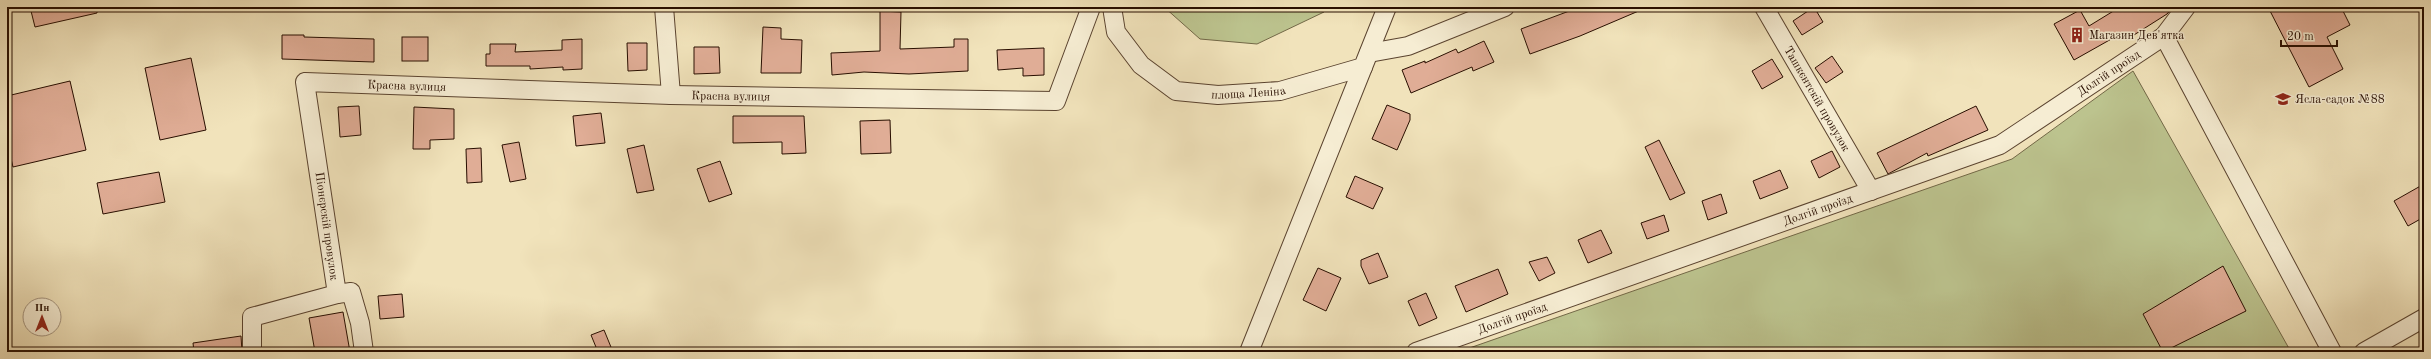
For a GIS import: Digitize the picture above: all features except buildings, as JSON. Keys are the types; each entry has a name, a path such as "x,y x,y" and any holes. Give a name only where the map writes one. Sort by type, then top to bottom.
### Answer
{"street":[{"path":"664,7 671,95"},
{"name":"Красна вулиця","path":"305,82 671,95 1056,101 1091,7"},
{"name":"площа Леніна","path":"1112,7 1116,32 1141,65 1176,91 1218,95 1280,91 1408,46 1505,7"},
{"path":"1249,352 1387,7"},
{"name":"Ташкєнтскій провулок","path":"1764,7 1871,191"},
{"name":"Долгій проїзд","path":"1416,352 2000,144 2164,36 2186,7"},
{"path":"2164,36 2332,352"},
{"name":"Піонєрскій провулок","path":"305,82 337,294 351,292 360,323 364,352"},
{"path":"252,352 252,317 337,294"},
{"path":"2364,352 2424,318"}],"green space":[{"path":"1164,7 1327,7 1324,12 1257,44 1200,39"},
{"path":"2133,71 2291,352 1458,352 2012,159"}],"place":[{"name":"Магазин Дев'ятка","path":"2077,35"},
{"name":"Ясла-садок №88","path":"2283,99"}]}
